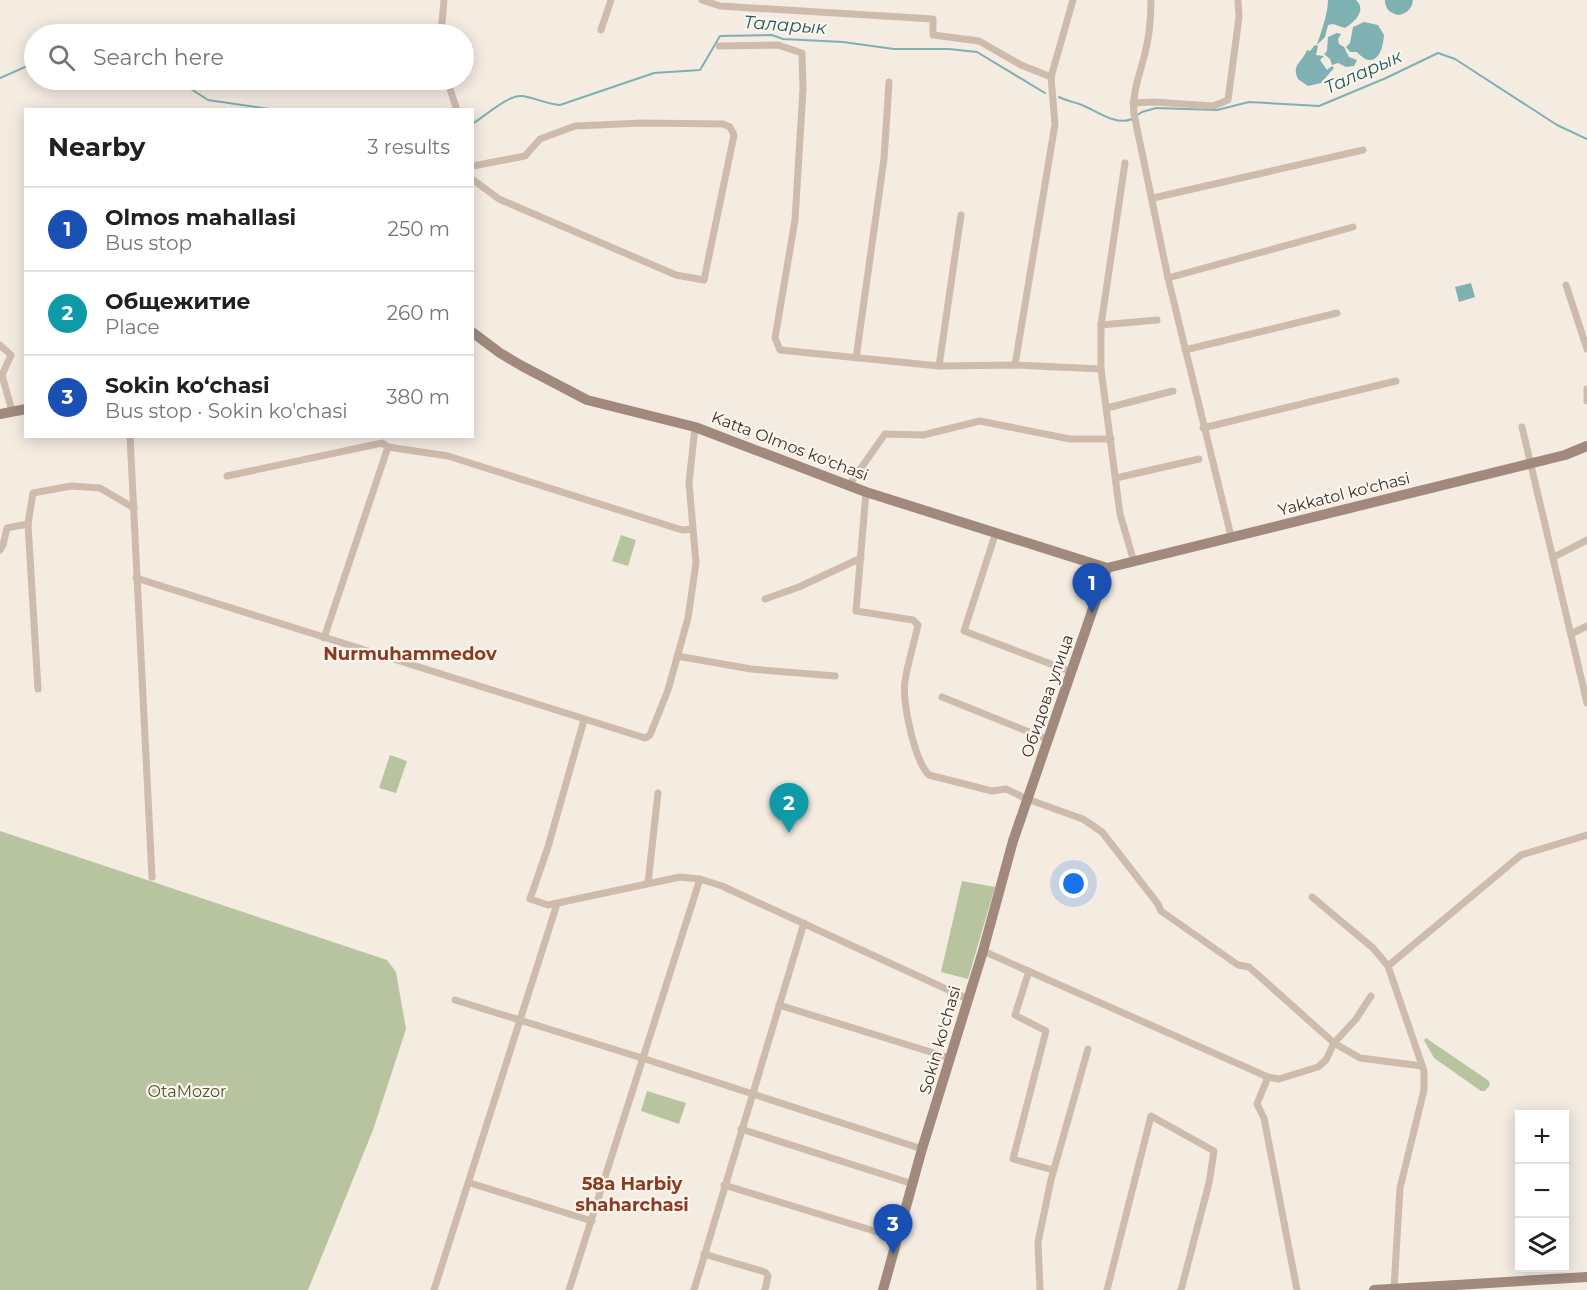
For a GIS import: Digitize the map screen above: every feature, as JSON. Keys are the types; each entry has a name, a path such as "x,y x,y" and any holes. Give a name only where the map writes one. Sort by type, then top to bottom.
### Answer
{"street":[{"path":"442,24 444,0"},
{"path":"601,30 611,0"},
{"path":"702,0 720,6 933,19 933,36 979,41 1021,65 1051,78"},
{"path":"1015,365 1055,124 1051,78 1072,0"},
{"path":"1151,0 1151,18 1144,56 1133,94 1134,114 1168,278 1231,536"},
{"path":"1133,103 1213,106 1228,100 1239,18 1238,0"},
{"path":"719,46 778,45 802,53 803,89 795,220 776,338 780,350 939,366 1015,365 1101,369"},
{"path":"856,358 884,159 889,82"},
{"path":"450,90 456,108"},
{"path":"474,166 525,156 540,139 575,126 643,123 723,124 730,127 734,135 704,280 676,275 499,199 474,180"},
{"path":"1152,198 1363,150"},
{"path":"1125,163 1101,326 1101,369 1120,514 1134,562"},
{"path":"939,366 962,215"},
{"path":"1168,278 1353,227"},
{"path":"1566,285 1587,349"},
{"path":"1185,350 1337,313"},
{"path":"1101,326 1157,320"},
{"name":"Katta Olmos ko'chasi","path":"474,334 500,353 577,396 695,427 866,492 1107,568"},
{"path":"0,345 10,355 2,375 12,411"},
{"path":"1203,428 1396,381"},
{"path":"1587,389 1587,401"},
{"path":"1107,408 1173,391"},
{"path":"0,414 24,409"},
{"path":"849,485 885,434 923,435 981,421 1070,439 1111,439"},
{"path":"136,578 643,739 650,735 668,690 687,618 696,563 689,483 695,427"},
{"path":"1522,427 1587,703"},
{"path":"130,438 152,877"},
{"path":"227,476 384,442 448,456 682,530 693,529"},
{"path":"324,638 384,442"},
{"name":"Yakkatol ko'chasi","path":"1107,568 1531,464 1587,447"},
{"path":"1116,478 1199,459"},
{"path":"38,689 28,525 33,493 71,486 100,489 134,508"},
{"path":"866,492 856,610 913,620 918,625 904,683 912,743 924,771 928,775 992,791 1006,789 1083,819 1102,832 1161,911 1238,964 1249,967 1334,1044 1360,1058 1422,1066"},
{"path":"0,550 7,528 28,525"},
{"path":"996,532 964,630 1072,672"},
{"path":"1554,557 1587,540"},
{"path":"765,599 799,587 861,558"},
{"name":"Обидова улица","path":"1027,799 1107,568"},
{"path":"1571,634 1587,626"},
{"path":"677,656 751,669 835,676"},
{"path":"942,697 1049,740"},
{"path":"584,720 548,847 530,898 548,906 680,877 700,879 722,886 968,999"},
{"path":"648,884 658,793"},
{"name":"Sokin ko'chasi","path":"883,1290 922,1149 1027,799"},
{"path":"1388,966 1521,855 1587,835"},
{"path":"569,1290 700,879"},
{"path":"1312,897 1373,948 1388,966 1424,1071 1425,1090 1400,1188 1394,1289"},
{"path":"434,1290 470,1183 557,904"},
{"path":"694,1290 804,923"},
{"path":"983,951 1268,1077 1279,1079 1318,1067 1326,1060 1334,1044 1356,1019 1371,996"},
{"path":"1029,971 1015,1015 1046,1031 1013,1159 1053,1170"},
{"path":"455,1000 922,1149"},
{"path":"779,1005 950,1058"},
{"path":"1040,1290 1038,1242 1053,1170 1088,1049"},
{"path":"1268,1077 1257,1104 1264,1118 1297,1290"},
{"path":"1107,1290 1151,1116 1214,1151 1209,1183 1181,1290"},
{"path":"741,1129 913,1184"},
{"path":"470,1183 592,1221"},
{"path":"724,1185 897,1238"},
{"path":"704,1254 765,1272 768,1276 765,1290"},
{"path":"1374,1290 1587,1277"}],"green space":[{"path":"621,535 636,540 628,566 612,561"},
{"path":"390,755 407,761 396,793 379,788"},
{"name":"OtaMozor","path":"0,831 387,960 396,972 406,1029 373,1130 308,1290 0,1290"},
{"path":"962,881 995,887 968,979 941,972"},
{"path":"1426,1038 1489,1081 1490,1085 1485,1091 1481,1091 1434,1058 1424,1040"},
{"path":"647,1091 686,1103 679,1124 641,1111"}],"water":[{"path":"1328,0 1356,0 1360,12 1356,19 1345,28 1333,24 1328,25 1325,37 1317,45 1326,17"},
{"path":"1385,0 1413,0 1404,14 1398,15 1388,10"},
{"path":"1364,22 1378,25 1384,35 1380,53 1373,60 1368,60 1357,52 1350,52 1346,47 1350,43 1353,27"},
{"path":"1337,33 1341,34 1338,39 1339,44 1344,47 1349,57 1357,60 1354,66 1346,67 1338,63 1332,65 1330,59 1324,54 1327,51 1328,37"},
{"path":"1315,45 1318,46 1316,55 1324,56 1320,60 1327,70 1332,66 1334,68 1321,83 1308,86 1298,79 1296,70 1307,50 1310,51"},
{"path":"1471,283 1475,297 1459,302 1455,287"}],"waterway":[{"name":"Таларык","path":"474,123 517,96 560,105 654,73 700,70 720,36 772,35 783,39 843,42 894,49 949,49 977,52 1045,93"},
{"name":"Таларык","path":"1136,116 1156,108 1217,110 1249,102 1319,106 1438,53 1455,59 1557,125 1587,139"},
{"name":"Таларык","path":"0,78 24,67"},
{"name":"Таларык","path":"192,90 208,100 262,108"},
{"name":"Таларык","path":"1059,97 1113,119 1120,121 1132,119"}],"place":[{"name":"Olmos mahallasi","path":"1092,613"},
{"name":"Общежитие","path":"789,833"},
{"name":"Sokin koʻchasi","path":"893,1254"}],"district":[{"name":"Nurmuhammedov","path":"410,654"},
{"name":"58a Harbiy shaharchasi","path":"632,1194"}]}
